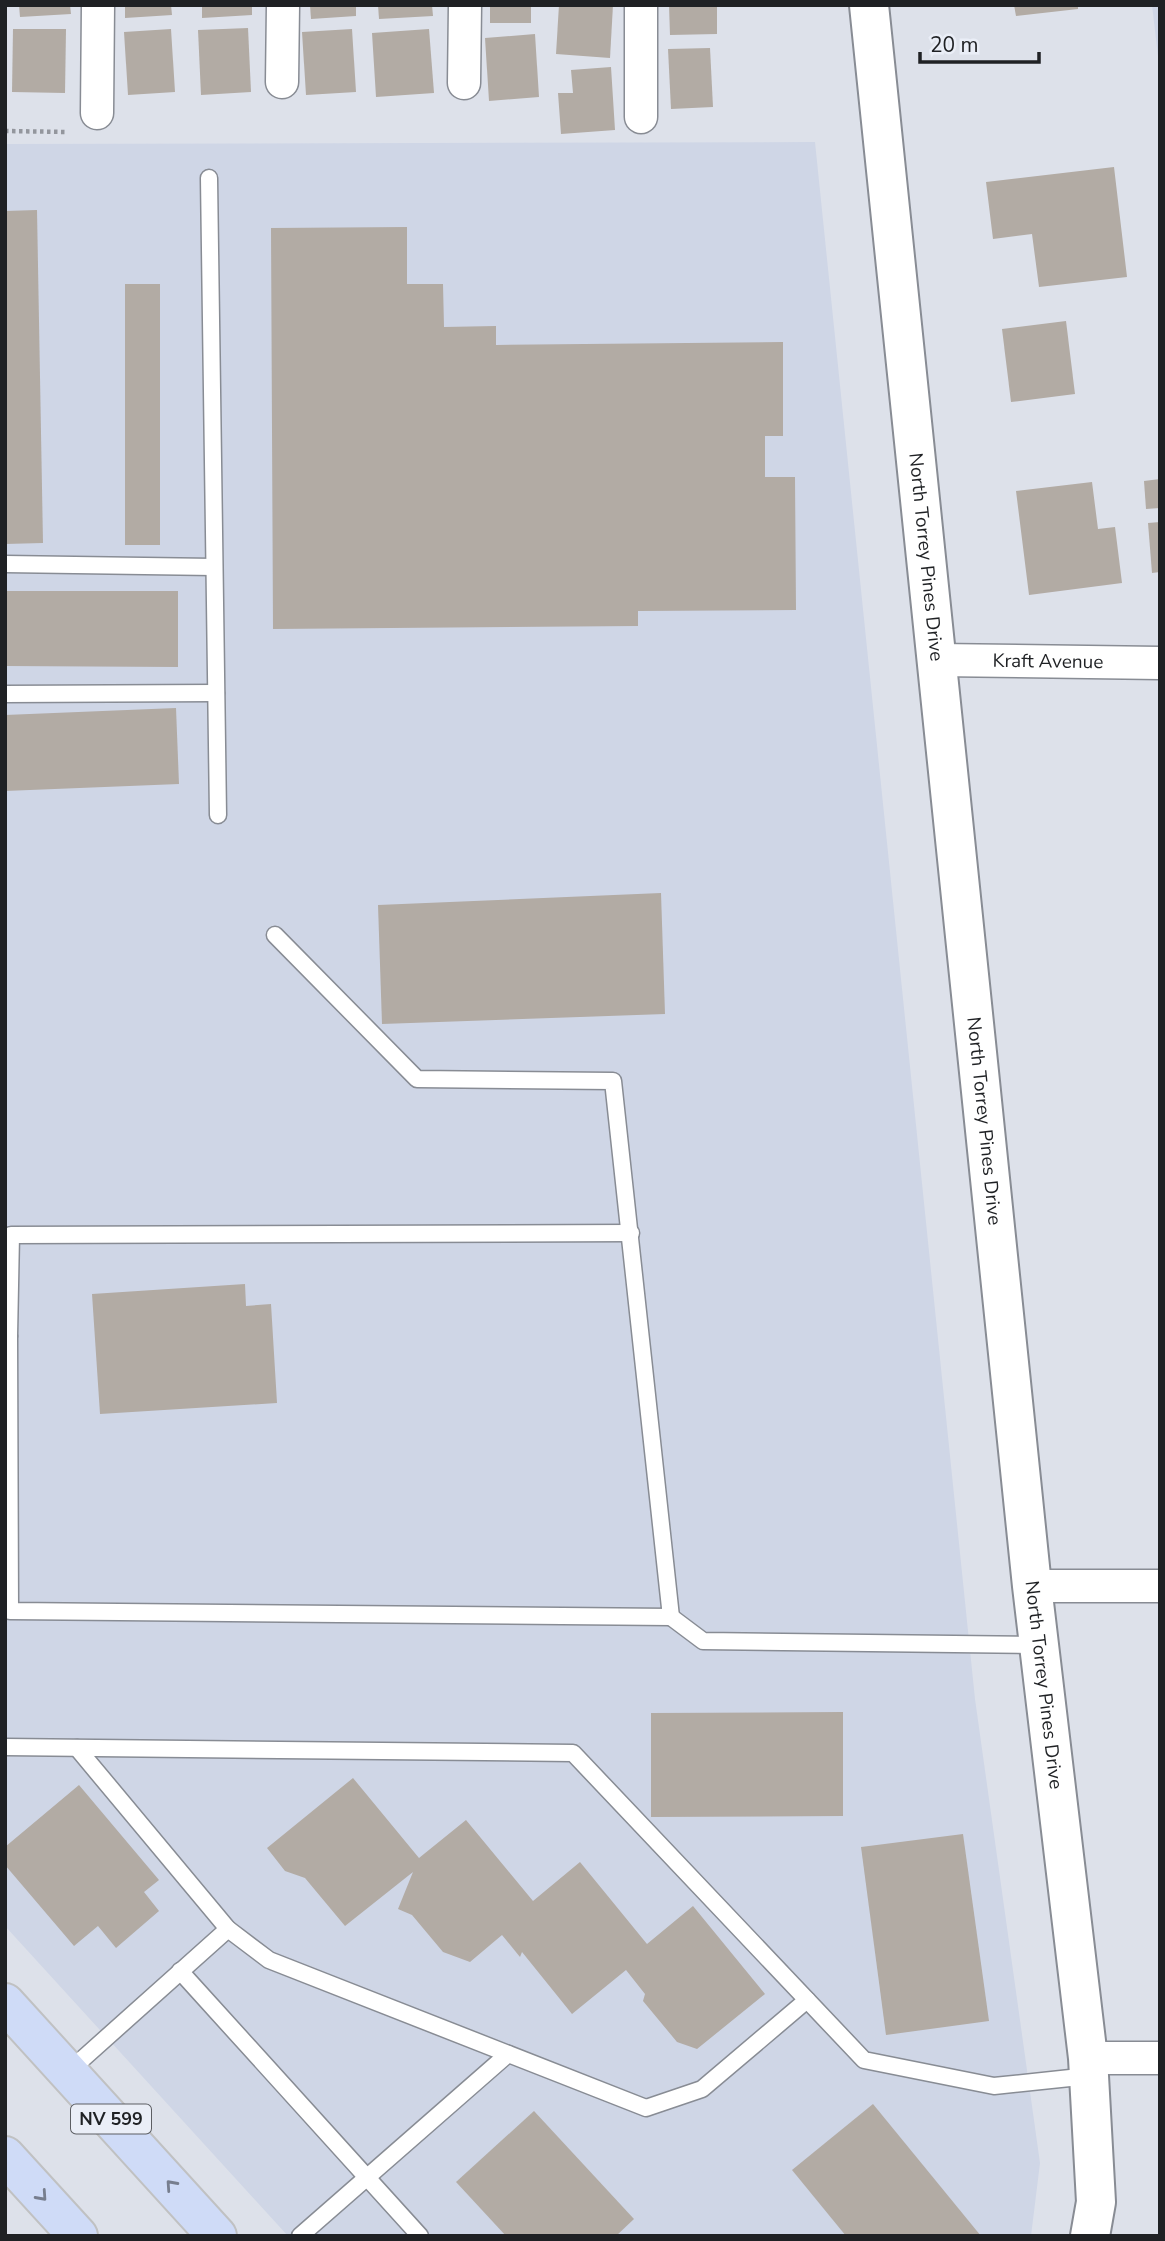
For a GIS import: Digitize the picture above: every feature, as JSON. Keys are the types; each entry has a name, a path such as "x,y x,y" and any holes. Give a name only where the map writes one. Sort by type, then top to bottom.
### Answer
{"main road":[{"name":"NV 599","path":"5,2003 217,2236"},
{"path":"5,2156 78,2236"}],"street":[{"path":"97,113 98,5"},
{"path":"282,82 283,5"},
{"path":"464,83 465,5"},
{"path":"640,5 641,117"},
{"name":"North Torrey Pines Drive","path":"869,5 1032,1586 1088,2067 1096,2202 1090,2236"},
{"name":"Kraft Avenue","path":"938,660 1160,663"},
{"path":"1032,1586 1160,1586"},
{"path":"1088,2067 1160,2058"}],"lane":[{"path":"209,178 218,815"},
{"path":"5,564 214,567"},
{"path":"5,694 216,694"},
{"path":"275,935 418,1079 613,1081 671,1617"},
{"path":"631,1233 8,1235 10,1611 671,1617 703,1642 1039,1645"},
{"path":"5,1748 573,1753 864,2060 994,2085 1088,2067"},
{"path":"78,1748 228,1929 269,1959 646,2108 702,2089 807,2000"},
{"path":"68,2072 228,1929"},
{"path":"180,1971 420,2236"},
{"path":"300,2236 508,2054"}],"path":[{"path":"5,131 96,132 97,113"}],"shaded area":[{"path":"1152,5 1160,5 1160,73"},
{"path":"815,142 975,1699 1040,2163 1031,2236 288,2236 5,1926 5,144"}],"building":[{"path":"19,5 70,5 71,14 20,17"},
{"path":"125,5 171,5 172,15 125,18"},
{"path":"202,5 252,5 252,15 202,18"},
{"path":"310,5 356,5 356,16 311,19"},
{"path":"378,5 432,5 433,16 379,19"},
{"path":"490,5 531,5 531,23 490,23"},
{"path":"559,5 613,5 610,58 556,54"},
{"path":"669,5 717,5 717,34 670,35"},
{"path":"1014,5 1078,5 1078,9 1016,16"},
{"path":"248,28 251,92 201,95 198,30"},
{"path":"13,29 66,29 65,93 12,92"},
{"path":"171,29 175,92 128,95 124,32"},
{"path":"352,29 356,92 306,95 302,32"},
{"path":"429,29 434,93 376,97 372,33"},
{"path":"535,34 539,97 489,101 485,38"},
{"path":"710,48 713,107 671,109 668,49"},
{"path":"611,67 615,130 561,134 558,93 573,93 571,70"},
{"path":"1114,167 1127,277 1039,287 1032,234 993,239 986,182"},
{"path":"37,210 43,543 5,544 5,211"},
{"path":"407,227 407,284 443,284 444,327 496,326 496,345 783,342 783,436 765,436 765,477 795,477 796,610 638,611 638,626 273,629 271,228"},
{"path":"125,284 160,284 160,545 125,545"},
{"path":"1066,321 1075,394 1011,402 1002,329"},
{"path":"1160,479 1160,508 1146,509 1144,481"},
{"path":"1092,482 1098,529 1115,527 1122,583 1029,595 1016,491"},
{"path":"1160,522 1160,572 1152,573 1148,523"},
{"path":"5,591 178,591 178,667 5,666"},
{"path":"176,708 179,784 5,791 5,715"},
{"path":"661,893 665,1014 382,1024 378,905"},
{"path":"245,1284 246,1306 271,1304 277,1403 100,1414 92,1294"},
{"path":"843,1712 843,1816 651,1817 651,1713"},
{"path":"353,1778 419,1858 466,1820 533,1901 580,1862 647,1944 693,1906 765,1994 697,2049 677,2042 643,2001 645,1994 626,1970 572,2014 522,1952 520,1957 502,1935 470,1962 443,1952 412,1915 398,1909 413,1872 345,1926 305,1878 285,1871 267,1848"},
{"path":"79,1785 159,1880 144,1892 159,1911 116,1948 98,1926 74,1946 5,1865 5,1847"},
{"path":"963,1834 989,2021 886,2035 861,1847"},
{"path":"873,2104 981,2236 846,2236 792,2170"},
{"path":"534,2111 634,2219 616,2236 506,2236 456,2182"}]}
